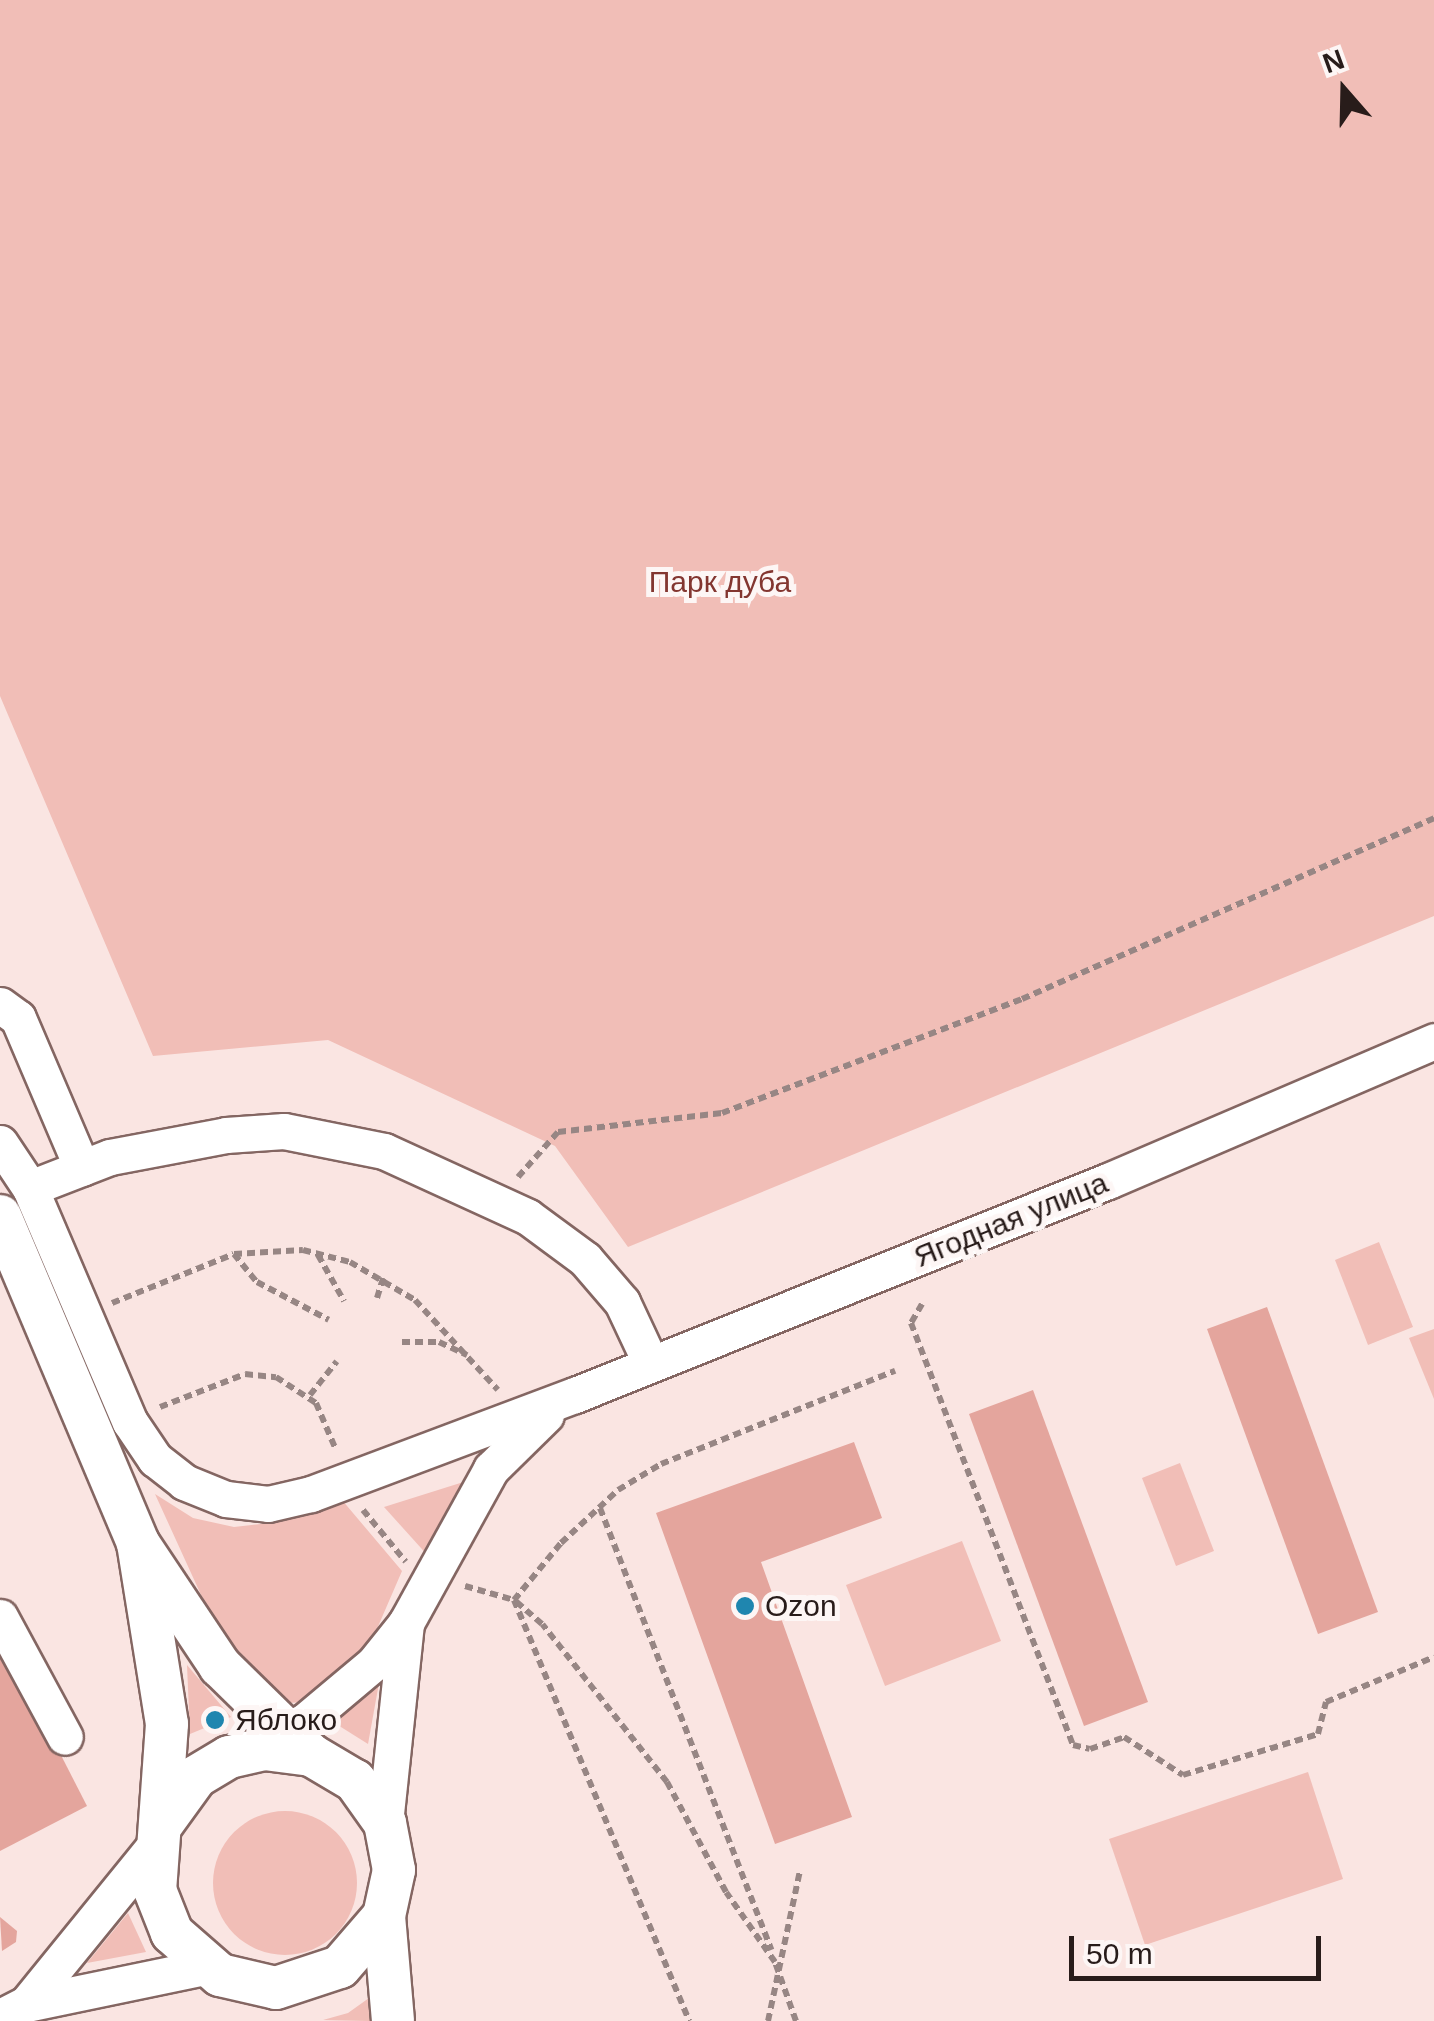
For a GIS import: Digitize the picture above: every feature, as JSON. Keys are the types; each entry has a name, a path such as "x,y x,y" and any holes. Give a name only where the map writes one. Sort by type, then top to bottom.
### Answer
{"main road":[{"path":"15,1202 8,1259 138,1542 220,1666 281,1745 356,1780 384,1823 394,1870 384,1916 393,2021"},
{"path":"138,1542 167,1724 159,1834 162,1912 204,1966 254,1986 299,1986 330,1973 358,1953 384,1916"},
{"path":"159,1834 196,1777 281,1745"},
{"path":"254,1986 289,2021"}],"street":[{"path":"0,1005 18,1018 82,1168"},
{"name":"Ягодная улица","path":"585,1390 1108,1182 1434,1041"},
{"path":"15,1202 82,1168 226,1135 284,1132 384,1151 498,1201 585,1259 622,1302 651,1364"},
{"path":"0,1143 15,1202 130,1422 156,1460 184,1482 226,1499 268,1504 311,1494 585,1390"},
{"path":"281,1745 352,1682 406,1622 504,1450 585,1390"},
{"path":"0,1618 65,1737"},
{"path":"384,1823 406,1622"},
{"path":"13,2010 159,1834"},
{"path":"13,2010 76,2008 204,1966"}],"path":[{"path":"498,1201 558,1132 722,1113 1022,998 1434,818"},
{"path":"102,1308 234,1254 267,1247 317,1253 383,1278 415,1300 476,1361 505,1404"},
{"path":"317,1253 344,1302"},
{"path":"234,1254 257,1282 328,1320"},
{"path":"376,1298 383,1278"},
{"path":"922,1304 911,1323 1073,1744 1090,1749 1124,1737 1182,1775 1318,1734 1326,1702 1434,1657"},
{"path":"402,1342 439,1342 476,1361"},
{"path":"310,1395 337,1361"},
{"path":"514,1600 600,1508 661,1464 895,1371"},
{"path":"149,1413 245,1374 276,1377 310,1395 342,1465"},
{"path":"357,1502 406,1562"},
{"path":"600,1508 796,2021"},
{"path":"455,1584 514,1600 542,1624 667,1782 726,1892 776,1962"},
{"path":"514,1600 689,2021"},
{"path":"768,2021 776,1962 800,1871"}],"green space":[{"name":"Парк дуба","path":"0,0 1434,0 1434,916 628,1247 555,1146 328,1040 153,1056 0,696"},
{"path":"1379,1242 1413,1327 1368,1345 1335,1260"},
{"path":"1434,1329 1434,1399 1409,1338"},
{"path":"1180,1463 1214,1551 1176,1566 1142,1478"},
{"path":"473,1479 430,1558 384,1507"},
{"path":"155,1494 193,1518 234,1527 278,1522 342,1500 402,1571 370,1645 305,1702 288,1703 240,1661 207,1608"},
{"path":"962,1541 1001,1641 885,1686 846,1585"},
{"path":"187,1665 231,1717 190,1734"},
{"path":"381,1672 368,1744 333,1722"},
{"path":"1308,1772 1343,1879 1145,1945 1109,1839"},
{"path":"285,1811 313,1816 336,1832 352,1855 357,1883 352,1911 336,1934 313,1950 285,1955 257,1950 234,1934 218,1911 213,1883 218,1855 234,1832 257,1816"},
{"path":"128,1913 146,1952 87,1963"},
{"path":"369,1998 370,2021 323,2020 348,2013"}],"building":[{"path":"1267,1307 1378,1612 1318,1634 1207,1329"},
{"path":"1033,1390 1148,1702 1084,1726 969,1414"},
{"path":"854,1442 882,1518 761,1562 852,1817 775,1844 656,1513"},
{"path":"0,1636 87,1806 0,1851"},
{"path":"0,1917 17,1931 16,1942 2,1951"}],"place":[{"name":"Ozon","path":"745,1606"},
{"name":"Яблоко","path":"215,1720"}]}
